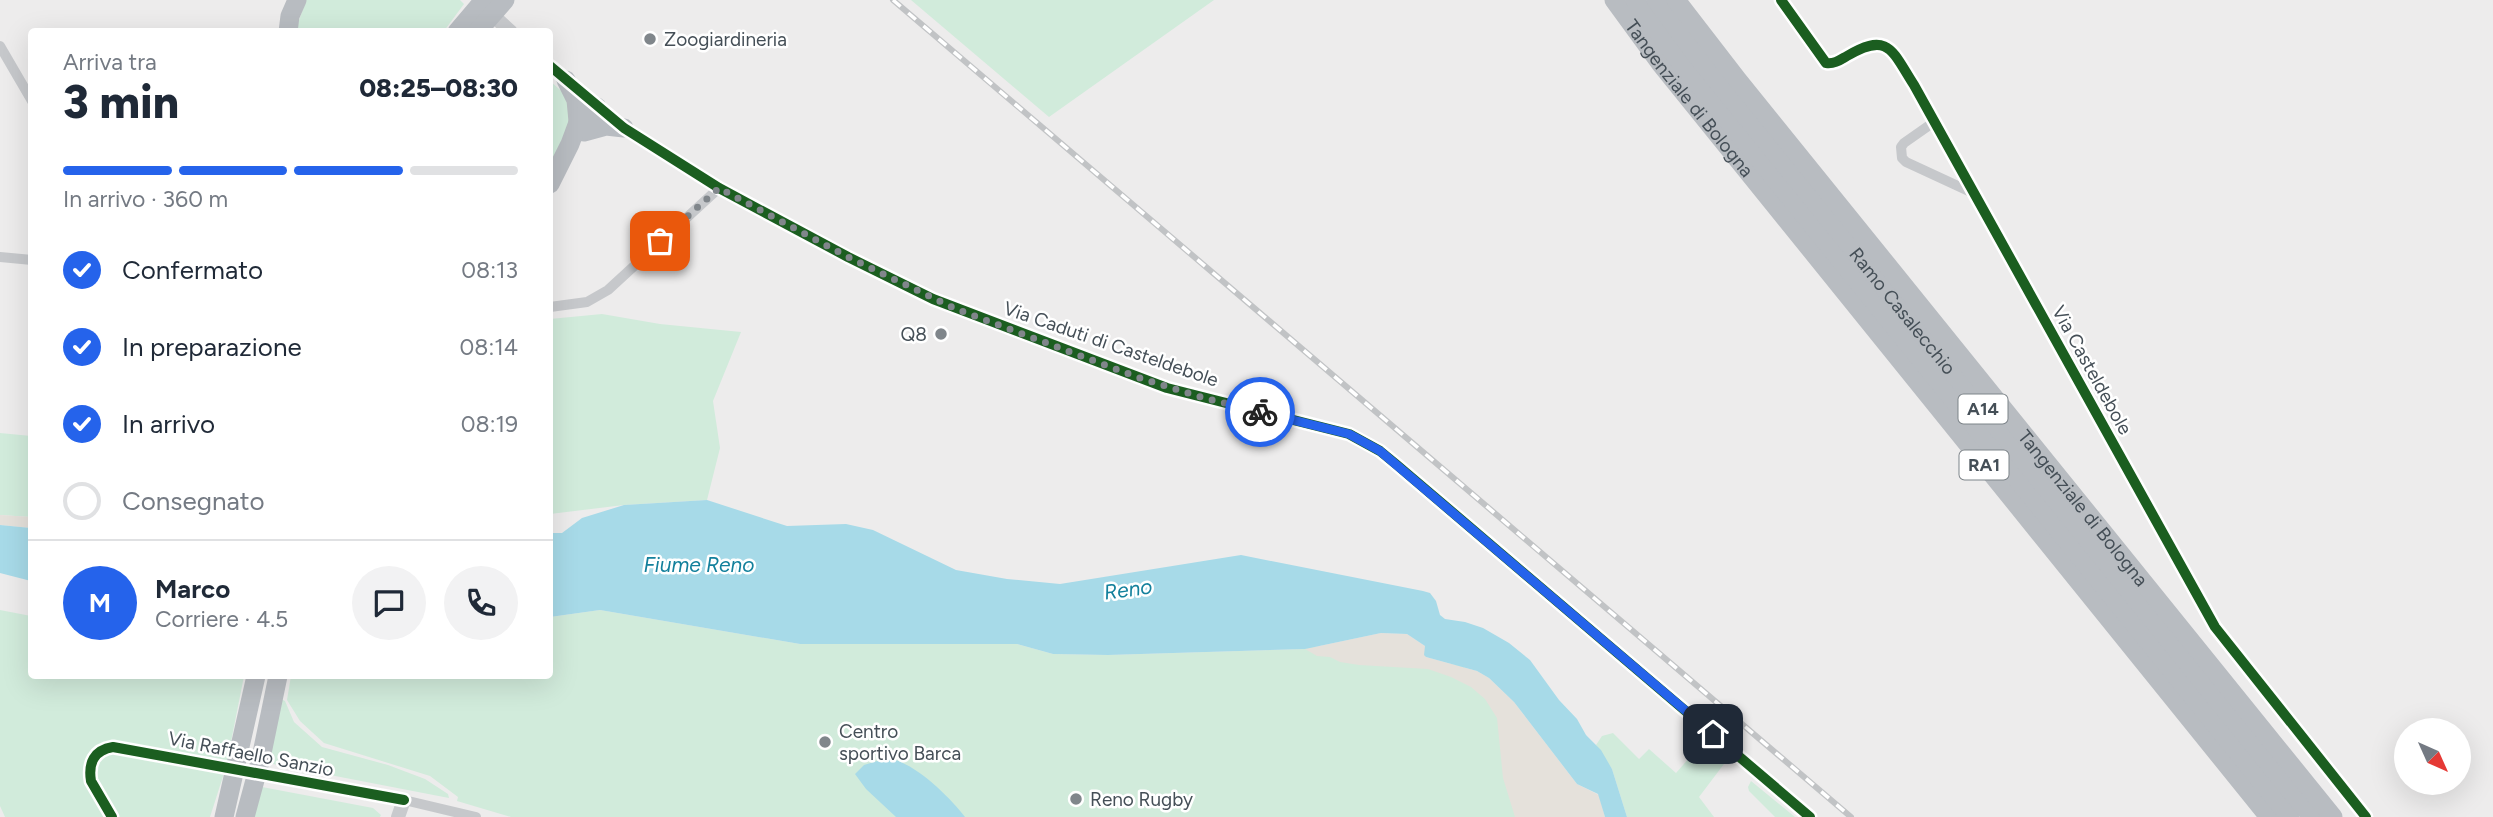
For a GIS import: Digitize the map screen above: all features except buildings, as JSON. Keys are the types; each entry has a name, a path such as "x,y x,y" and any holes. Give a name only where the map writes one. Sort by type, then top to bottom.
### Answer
{"highway":[{"path":"288,28 297,0"},
{"path":"460,28 484,0"},
{"path":"480,28 505,0"},
{"name":"Ramo Casalecchio","path":"1656,0 1713,75 2312,817"},
{"name":"Tangenziale di Bologna","path":"1676,0 2333,817"},
{"path":"1686,0 1737,79"},
{"name":"Ramo Casalecchio","path":"1621,4 1675,55 2290,817"},
{"name":"Tangenziale di Bologna","path":"1621,4 1660,64 2269,817"},
{"path":"566,80 576,100 583,126"},
{"path":"553,178 570,144 583,126 584,113 597,107"},
{"path":"583,126 624,128"},
{"path":"224,817 255,679"},
{"path":"245,817 277,679"}],"main road":[{"path":"476,0 507,28"},
{"name":"Via Caduti di Casteldebole","path":"553,68 624,128 719,188 933,299 1157,384 1334,429 1362,440 1398,464 1810,817"},
{"name":"Via Raffaello Sanzio","path":"112,817 91,781 91,762 107,748 125,748 404,800"},
{"path":"398,817 404,800"}],"street":[{"name":"Via Casteldebole","path":"1781,0 1826,63 1833,64 1859,48 1875,43 1890,48 1934,122 2215,627 2366,817"},
{"path":"0,46 28,94"},
{"path":"1934,122 1901,147 1902,158 1973,192"},
{"path":"553,307 580,304 597,298 719,188"},
{"path":"0,257 28,260"},
{"name":"Via Raffaello Sanzio","path":"404,800 476,817"}],"green space":[{"path":"306,0 460,0 464,4 446,28 296,28"},
{"path":"911,0 1214,0 1049,117"},
{"path":"553,84 566,95 574,115 553,159"},
{"path":"602,314 660,324 741,332 713,401 720,448 707,500 624,505 553,514 553,319"},
{"path":"0,433 28,436 28,517 0,515"},
{"path":"0,610 28,615 28,679 243,679 226,767 210,817 5,817 0,806"},
{"path":"600,610 800,644 1017,644 1053,654 1108,655 1305,649 1313,646 1463,666 1605,817 511,817 457,801 458,797 430,776 324,743 300,721 287,700 290,679 553,679 553,617"},
{"path":"281,699 285,701 294,722 322,747 388,765 425,779 448,794 449,798 268,763"},
{"path":"1613,733 1639,759 1649,749 1676,773 1704,741 1727,760 1699,797 1714,817 1627,817 1612,769 1596,745 1602,736"},
{"path":"1751,781 1795,817 1775,817 1749,791"},
{"path":"262,787 373,808 381,815 253,817"}],"sand":[{"path":"0,515 28,517 28,528 0,525"},
{"path":"1381,633 1407,634 1425,646 1426,657 1477,671 1489,678 1514,702 1577,784 1599,795 1605,817 1515,817 1503,778 1497,718 1485,699 1471,687 1428,669 1340,662 1330,657 1317,656 1305,649"}],"water":[{"name":"Fiume Reno","path":"707,500 787,526 846,524 873,530 956,570 1007,579 1060,584 1241,555 1430,593 1436,601 1440,615 1445,619 1483,628 1509,643 1530,660 1559,700 1577,719 1586,735 1601,750 1612,769 1627,817 1605,817 1598,794 1577,784 1514,702 1489,678 1477,671 1426,657 1425,646 1407,634 1381,633 1305,649 1053,654 1017,644 800,644 600,610 553,617 553,533 562,533 582,518 624,505"},
{"path":"0,525 28,528 28,580 0,573"},
{"path":"887,758 919,772 950,799 965,817 896,817 866,789 855,774 864,765"}],"railway":[{"path":"893,0 1851,817"}],"cycle path":[{"path":"1781,0 1826,63 1832,63 1872,45 1881,45 1894,54 1914,85 2215,627 2366,817"},
{"path":"553,69 624,128 719,188 933,299 1167,388 1349,434 1380,451 1810,817"},
{"path":"112,817 91,781 90,774 97,754 113,747 404,800"}],"way so far":[{"path":"660,241 719,188 848,257 956,309 1167,388 1260,412"}],"place":[{"name":"Zoogiardineria","path":"650,39"},
{"name":"Q8","path":"941,334"},
{"name":"Centro sportivo Barca","path":"825,742"},
{"name":"Reno Rugby","path":"1076,799"}],"route":[{"path":"1260,412 1334,429 1362,440 1380,451 1713,734"}],"water label":[{"name":"Reno","path":"1128,589"}]}
